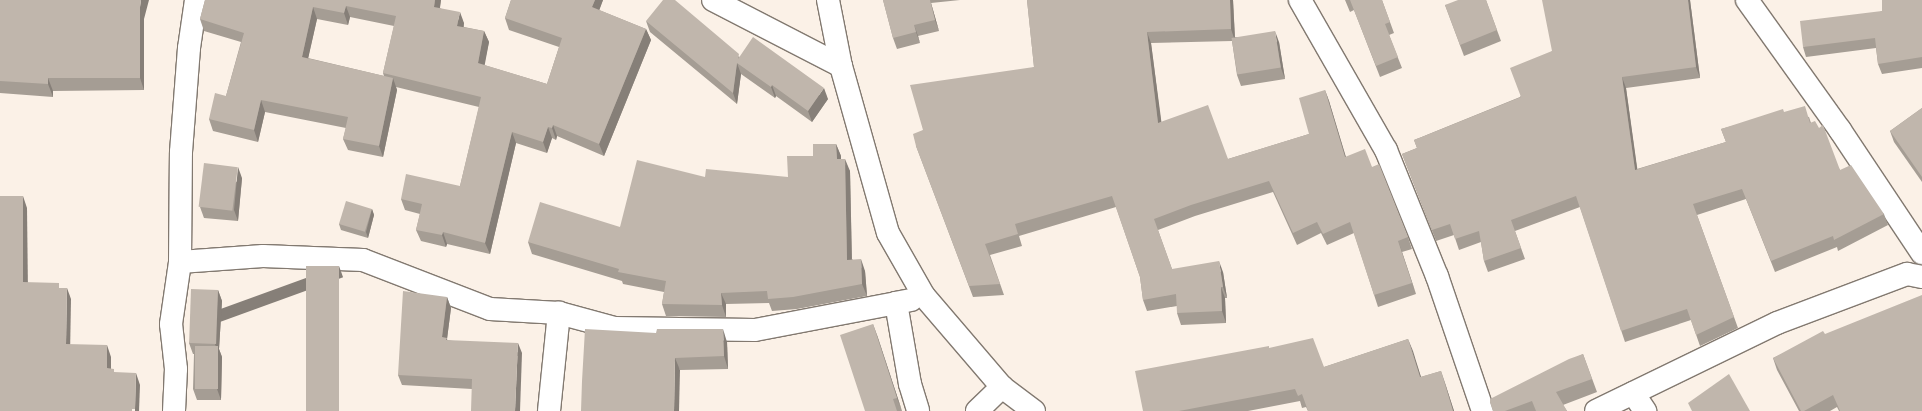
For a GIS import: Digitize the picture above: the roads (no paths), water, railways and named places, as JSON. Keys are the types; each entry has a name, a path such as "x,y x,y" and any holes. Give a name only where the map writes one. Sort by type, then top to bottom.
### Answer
{"street":[{"path":"174,411 176,369 171,324 180,262 181,152 189,48 193,9 196,0"},
{"path":"713,0 841,66"},
{"path":"828,0 841,66 888,233 924,296 1002,387 1034,411"},
{"path":"1300,0 1386,150 1437,276 1483,411"},
{"path":"1746,0 1840,130 1922,253"},
{"path":"180,262 263,256 363,260 490,309 559,313 615,328 755,330 896,303 924,296"},
{"path":"1596,411 1777,323 1907,274 1922,277"},
{"path":"896,303 910,384 918,411"},
{"path":"549,411 559,313"},
{"path":"977,411 1002,387"},
{"path":"1633,393 1645,411"}]}
